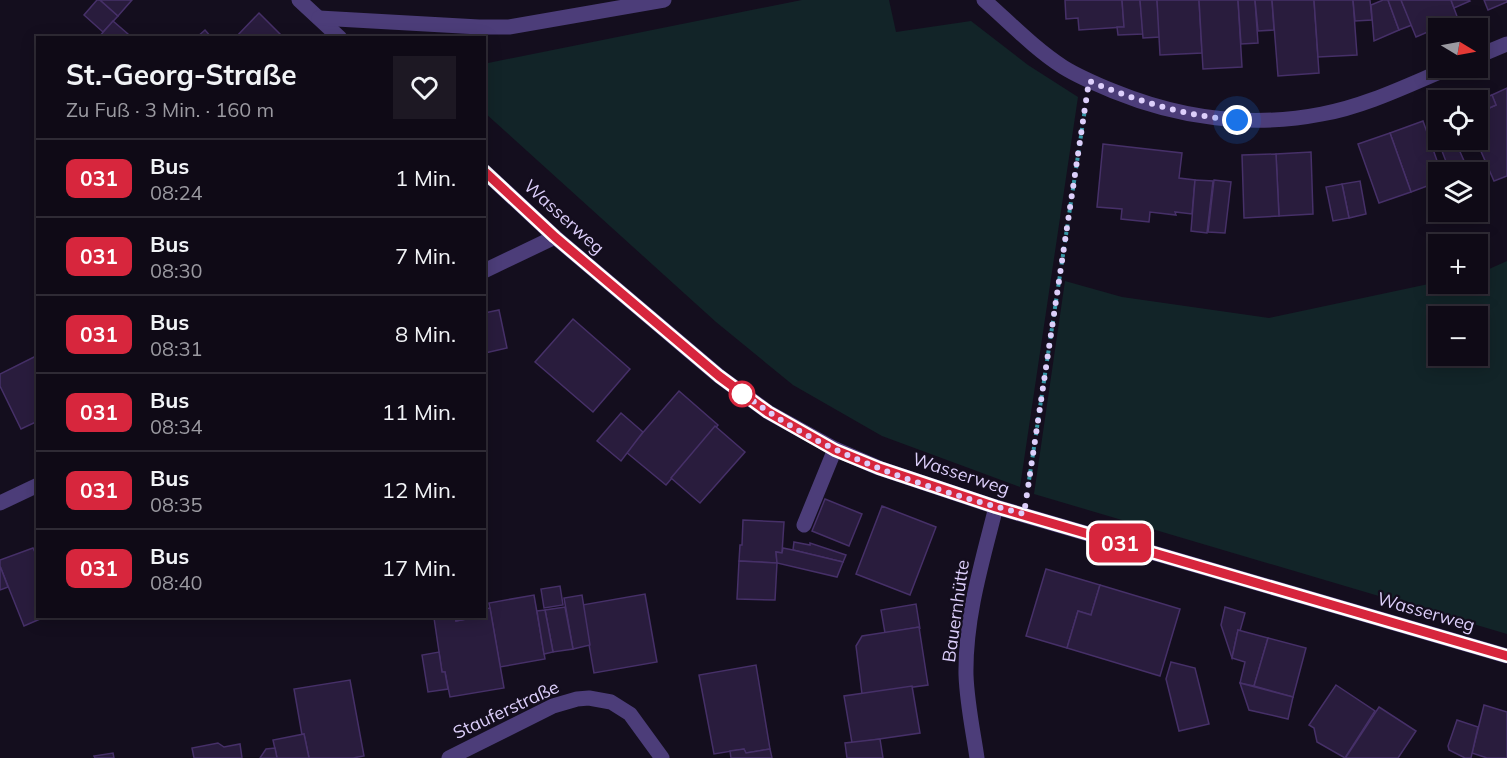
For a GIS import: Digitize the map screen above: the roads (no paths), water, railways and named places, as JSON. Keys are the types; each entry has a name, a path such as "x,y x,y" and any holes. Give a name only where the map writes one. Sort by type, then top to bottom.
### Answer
{"street":[{"path":"299,0 338,36"},
{"path":"319,18 509,27 664,0"},
{"path":"984,0 1050,58 1089,81 1156,106 1213,118 1264,121 1323,114 1360,104 1428,76"},
{"path":"1488,52 1507,44"},
{"name":"Wasserweg","path":"486,173 555,237 719,376 768,412 835,450 879,468 996,507 1507,656"},
{"path":"486,270 555,237"},
{"path":"804,525 835,450"},
{"path":"0,503 36,486"},
{"name":"Bauernhütte","path":"977,758 966,676 968,641 979,571 996,507"},
{"name":"Stauferstraße","path":"449,758 553,706 589,698 611,702 630,714 662,758"}]}
